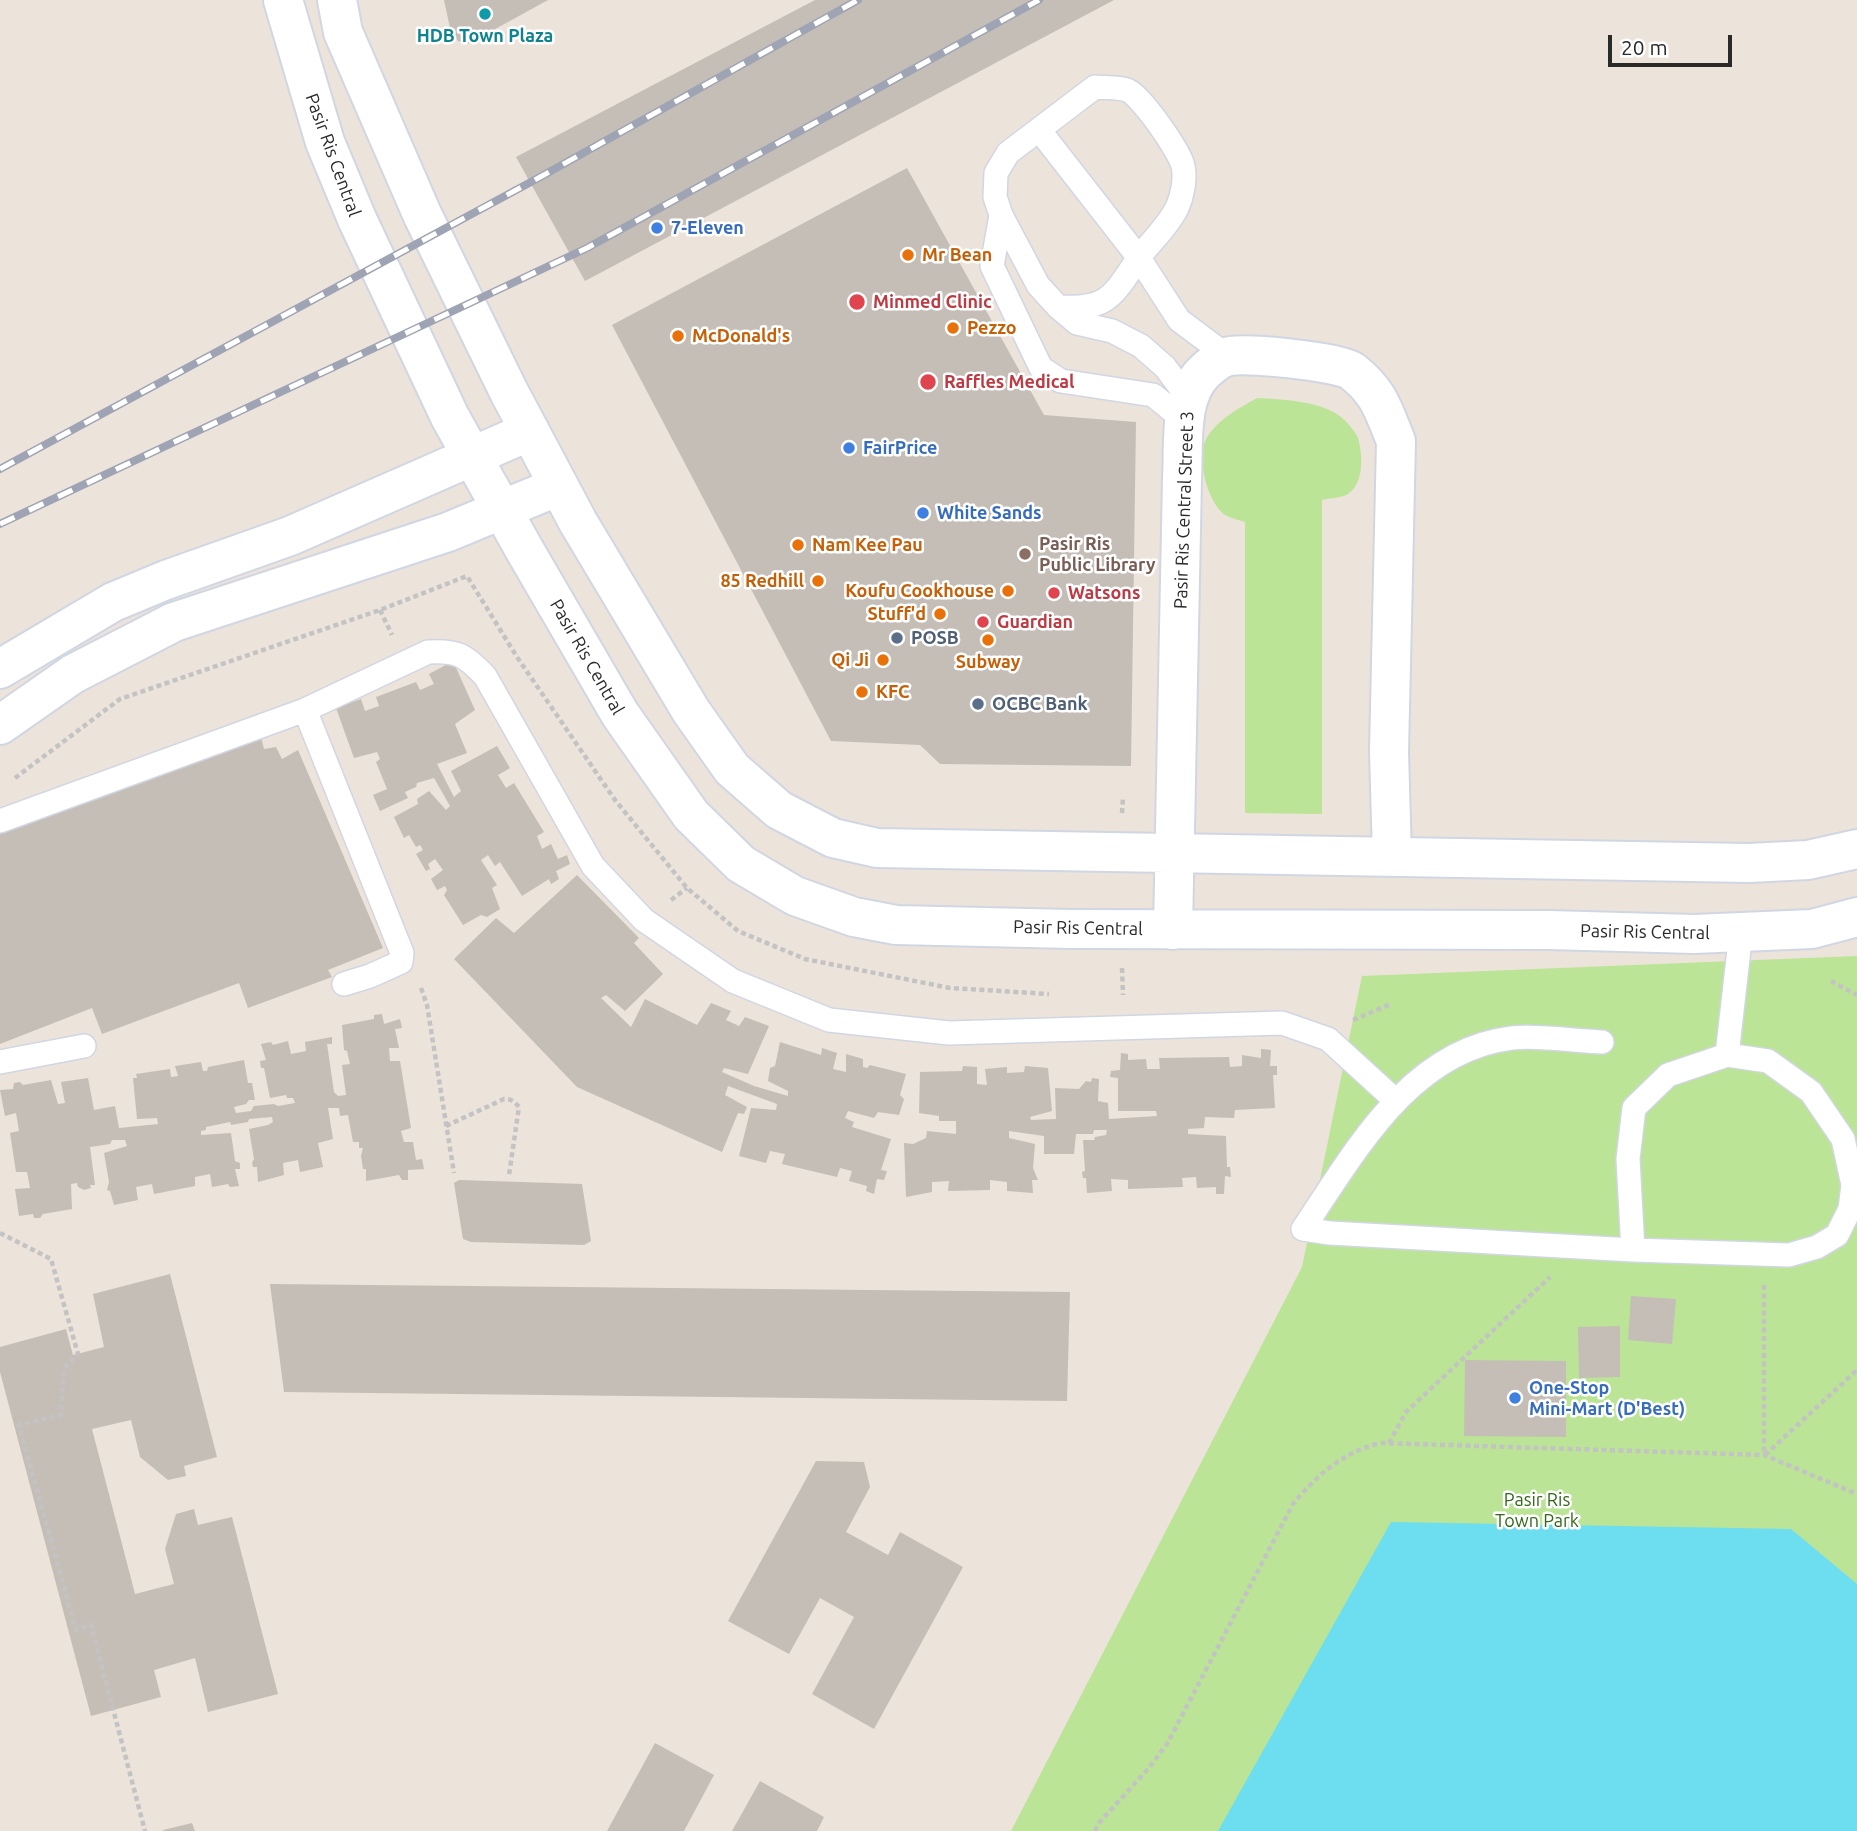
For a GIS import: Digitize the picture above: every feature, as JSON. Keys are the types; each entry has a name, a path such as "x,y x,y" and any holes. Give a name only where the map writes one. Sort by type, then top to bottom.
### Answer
{"street":[{"name":"Pasir Ris Central","path":"284,0 325,142 356,219 450,417 501,509 620,714 691,816 741,864 795,896 854,917 896,925 1173,930 1535,930 1694,934 1812,929 1857,916"},
{"path":"337,0 344,32 422,214 559,486 691,711 732,769 779,810 832,838 877,848 1175,851 1749,863 1808,860 1857,849"},
{"path":"1227,356 1299,359 1349,369 1378,396 1396,442 1389,752 1392,856"},
{"name":"Pasir Ris Central Street 3","path":"1173,930 1182,479 1187,410 1203,373 1227,356"},
{"path":"0,669 113,602 290,536 530,431"},
{"path":"0,725 73,674 174,622 448,532 559,486"}],"lane":[{"path":"1058,307 1077,308 1101,304 1120,288 1177,208 1183,190 1183,166 1146,105 1128,90 1095,87 1008,153 996,173 995,197 1001,215 1038,285 1058,307 1076,323 1112,331 1141,346 1165,367 1187,410"},
{"path":"1040,131 1139,258 1179,320 1227,356"},
{"path":"1001,215 992,265 1041,368 1061,380 1153,395 1187,410"},
{"path":"0,821 305,710 428,652 450,650 472,663 485,676 593,866 644,920 733,981 829,1020 949,1033 1282,1023 1328,1039 1396,1101"},
{"path":"305,710 403,958 401,962 370,976 344,984"},
{"path":"1727,1055 1741,932"},
{"path":"1602,1042 1513,1038 1464,1050 1409,1087 1375,1123 1303,1228 1330,1233 1581,1248 1633,1250 1789,1255 1817,1247 1837,1235 1850,1209 1853,1185 1843,1139 1811,1092 1768,1061 1727,1055 1668,1075 1634,1108 1628,1159 1633,1250"},
{"path":"0,1062 84,1046"}],"path":[{"path":"11,781 120,699 380,610 467,576"},
{"path":"674,898 687,888"},
{"path":"403,958 416,976 427,1005 454,1173"},
{"path":"1831,981 1857,995"},
{"path":"950,988 1056,995"},
{"path":"1117,998 1124,998"},
{"path":"446,1126 504,1099 516,1103 519,1107 509,1175"},
{"path":"0,1233 51,1259 78,1354 64,1368 61,1415 19,1425 76,1630 91,1625 145,1831"},
{"path":"1389,1443 1406,1412 1581,1248"},
{"path":"1763,1254 1764,1455"},
{"path":"1764,1455 1857,1370"},
{"path":"1095,1831 1167,1744 1293,1504 1311,1483 1356,1450 1389,1443 1764,1455 1857,1494"}],"green space":[{"path":"1257,398 1323,407 1341,417 1351,427 1360,445 1360,476 1353,489 1348,494 1322,500 1322,814 1245,813 1245,522 1225,515 1213,500 1205,479 1202,457 1206,439 1216,426"},
{"name":"Pasir Ris Town Park","path":"1857,956 1857,1831 1011,1831 1302,1267 1362,976"}],"water":[{"path":"1391,1522 1791,1529 1857,1584 1857,1831 1218,1831"}],"building":[{"name":"HDB Town Plaza","path":"444,0 548,0 468,44 458,41 450,28"},
{"path":"815,0 1114,0 585,281 516,157"},
{"name":"White Sands","path":"907,168 1044,415 1136,422 1131,766 940,764 920,745 831,741 612,325"},
{"path":"453,661 475,710 455,724 467,753 437,764 454,797 461,791 451,771 497,746 510,768 498,775 506,788 514,783 544,832 537,836 542,849 551,844 558,859 567,855 570,864 556,871 559,879 551,884 549,879 522,896 500,862 495,866 488,855 481,860 497,885 492,888 500,909 487,917 481,915 463,925 444,895 447,890 445,886 437,890 431,879 443,870 435,859 428,864 430,869 426,871 416,854 423,850 420,845 416,847 409,835 404,838 394,817 418,804 417,799 429,791 446,810 450,806 434,778 417,783 416,787 405,792 408,798 380,811 373,795 387,789 376,762 380,759 377,752 354,758 336,708 361,699 365,711 379,706 376,697 416,682 420,690 434,684 429,674"},
{"path":"261,737 264,749 276,747 282,759 298,750 383,948 328,970 332,977 248,1008 239,983 102,1034 92,1008 0,1044 0,831"},
{"path":"577,875 639,938 634,943 663,974 625,1011 606,995 601,998 631,1027 645,999 697,1025 711,1003 731,1011 726,1020 739,1026 745,1017 769,1026 748,1074 724,1068 722,1072 754,1086 788,1096 788,1091 768,1081 770,1068 775,1066 780,1042 821,1055 822,1048 837,1053 833,1069 846,1072 846,1054 863,1059 863,1067 870,1065 906,1074 900,1095 904,1099 899,1115 878,1112 874,1118 848,1111 845,1118 854,1122 852,1127 891,1139 881,1170 887,1171 884,1180 877,1179 874,1194 866,1191 867,1186 849,1181 852,1171 840,1168 837,1177 782,1164 785,1154 770,1151 766,1163 739,1156 751,1108 776,1110 777,1104 728,1086 725,1095 747,1107 744,1114 738,1113 722,1152 577,1087 454,959 496,918 514,933"},
{"path":"382,1014 384,1024 400,1019 402,1028 395,1029 399,1048 389,1048 390,1061 400,1061 411,1128 401,1131 404,1142 413,1142 416,1160 422,1159 424,1169 408,1170 408,1180 402,1180 399,1175 366,1181 366,1169 363,1169 361,1156 363,1148 359,1148 359,1142 353,1142 348,1115 340,1116 339,1108 328,1108 333,1139 318,1143 323,1167 300,1172 298,1160 283,1163 284,1175 258,1182 257,1167 253,1167 252,1163 254,1159 249,1129 268,1125 273,1122 272,1117 249,1119 248,1122 231,1125 230,1122 206,1127 206,1130 201,1131 201,1135 231,1133 235,1161 240,1163 240,1169 235,1169 239,1186 230,1187 228,1184 212,1187 210,1174 195,1177 195,1186 154,1194 152,1184 136,1187 138,1200 114,1205 110,1191 107,1190 109,1182 104,1153 127,1146 125,1140 112,1140 110,1144 90,1147 95,1185 84,1190 78,1187 77,1183 71,1184 72,1209 43,1214 40,1218 34,1218 33,1214 19,1216 15,1189 30,1188 27,1172 16,1172 10,1133 19,1131 16,1113 5,1116 0,1090 13,1089 14,1083 20,1082 23,1085 51,1080 58,1104 65,1103 61,1082 88,1078 94,1110 115,1106 119,1128 158,1124 157,1118 137,1119 133,1078 137,1078 136,1074 170,1069 171,1077 178,1076 175,1066 201,1062 203,1071 207,1071 208,1067 244,1060 248,1083 252,1083 255,1100 234,1107 236,1113 251,1111 254,1106 295,1103 293,1098 287,1098 286,1095 270,1098 264,1068 261,1068 260,1061 266,1060 261,1044 271,1042 273,1045 288,1041 291,1054 306,1051 305,1042 332,1037 332,1044 327,1044 334,1092 338,1096 346,1095 342,1065 350,1064 347,1051 344,1050 342,1025 374,1019 374,1015"},
{"path":"1261,1049 1271,1050 1270,1066 1277,1066 1277,1075 1273,1075 1275,1108 1235,1110 1234,1118 1205,1117 1204,1128 1188,1129 1188,1134 1226,1136 1227,1167 1230,1167 1231,1177 1225,1176 1224,1194 1216,1194 1216,1187 1197,1188 1196,1177 1182,1178 1183,1187 1128,1189 1128,1180 1111,1179 1112,1191 1087,1193 1086,1178 1083,1178 1082,1172 1085,1171 1083,1140 1094,1140 1095,1137 1106,1135 1107,1130 1094,1130 1093,1134 1076,1134 1074,1154 1044,1154 1044,1136 1009,1131 1009,1138 1035,1144 1033,1168 1038,1180 1032,1180 1033,1193 1007,1191 1007,1182 990,1180 990,1190 948,1191 949,1181 932,1182 932,1192 906,1197 904,1143 913,1144 926,1138 927,1131 956,1134 956,1121 939,1121 939,1116 919,1113 920,1072 962,1071 963,1066 977,1067 977,1084 987,1085 985,1069 1007,1067 1007,1073 1024,1072 1025,1066 1048,1068 1052,1111 1030,1117 1031,1120 1056,1119 1055,1088 1079,1089 1086,1081 1091,1082 1092,1078 1099,1079 1098,1101 1108,1103 1109,1119 1157,1116 1156,1111 1118,1111 1118,1078 1110,1077 1111,1071 1120,1070 1121,1053 1128,1054 1128,1060 1146,1059 1147,1069 1160,1069 1159,1058 1229,1057 1230,1067 1242,1066 1242,1055 1261,1058"},
{"path":"459,1180 582,1184 591,1241 584,1245 471,1242 463,1239 454,1183"},
{"path":"170,1274 217,1457 184,1466 186,1476 168,1480 140,1457 131,1420 92,1429 135,1594 174,1584 165,1549 176,1514 194,1509 198,1525 232,1517 278,1694 208,1712 195,1658 154,1670 161,1697 91,1716 0,1372 0,1347 66,1329 73,1355 104,1347 93,1294"},
{"path":"270,1284 1070,1292 1067,1401 284,1392"},
{"path":"1631,1296 1676,1299 1672,1344 1628,1340"},
{"path":"1620,1326 1620,1377 1579,1378 1578,1327"},
{"name":"One-Stop Mini-Mart (D'Best)","path":"1465,1360 1566,1361 1566,1437 1464,1436"},
{"path":"816,1461 864,1462 870,1487 846,1532 888,1555 900,1532 963,1567 874,1729 812,1694 854,1617 820,1598 789,1654 728,1621"},
{"path":"655,1743 714,1775 684,1831 607,1831"},
{"path":"760,1781 824,1817 817,1831 732,1831"},
{"path":"192,1823 195,1831 163,1831 163,1830"}],"railway":[{"path":"0,469 542,176 858,0"},
{"path":"0,524 587,248 1039,0"}],"place":[{"name":"HDB Town Plaza","path":"485,14"},
{"name":"7-Eleven","path":"657,228"},
{"name":"Mr Bean","path":"908,255"},
{"name":"Minmed Clinic","path":"857,302"},
{"name":"Pezzo","path":"953,328"},
{"name":"McDonald's","path":"678,336"},
{"name":"Raffles Medical","path":"928,382"},
{"name":"FairPrice","path":"849,448"},
{"name":"White Sands","path":"923,513"},
{"name":"Nam Kee Pau","path":"798,545"},
{"name":"Pasir Ris Public Library","path":"1025,554"},
{"name":"85 Redhill","path":"818,581"},
{"name":"Koufu Cookhouse","path":"1008,591"},
{"name":"Watsons","path":"1054,593"},
{"name":"Stuff'd","path":"940,614"},
{"name":"Guardian","path":"983,622"},
{"name":"POSB","path":"897,638"},
{"name":"Subway","path":"988,640"},
{"name":"Qi Ji","path":"883,660"},
{"name":"KFC","path":"862,692"},
{"name":"OCBC Bank","path":"978,704"},
{"name":"One-Stop Mini-Mart (D'Best)","path":"1515,1398"}]}
